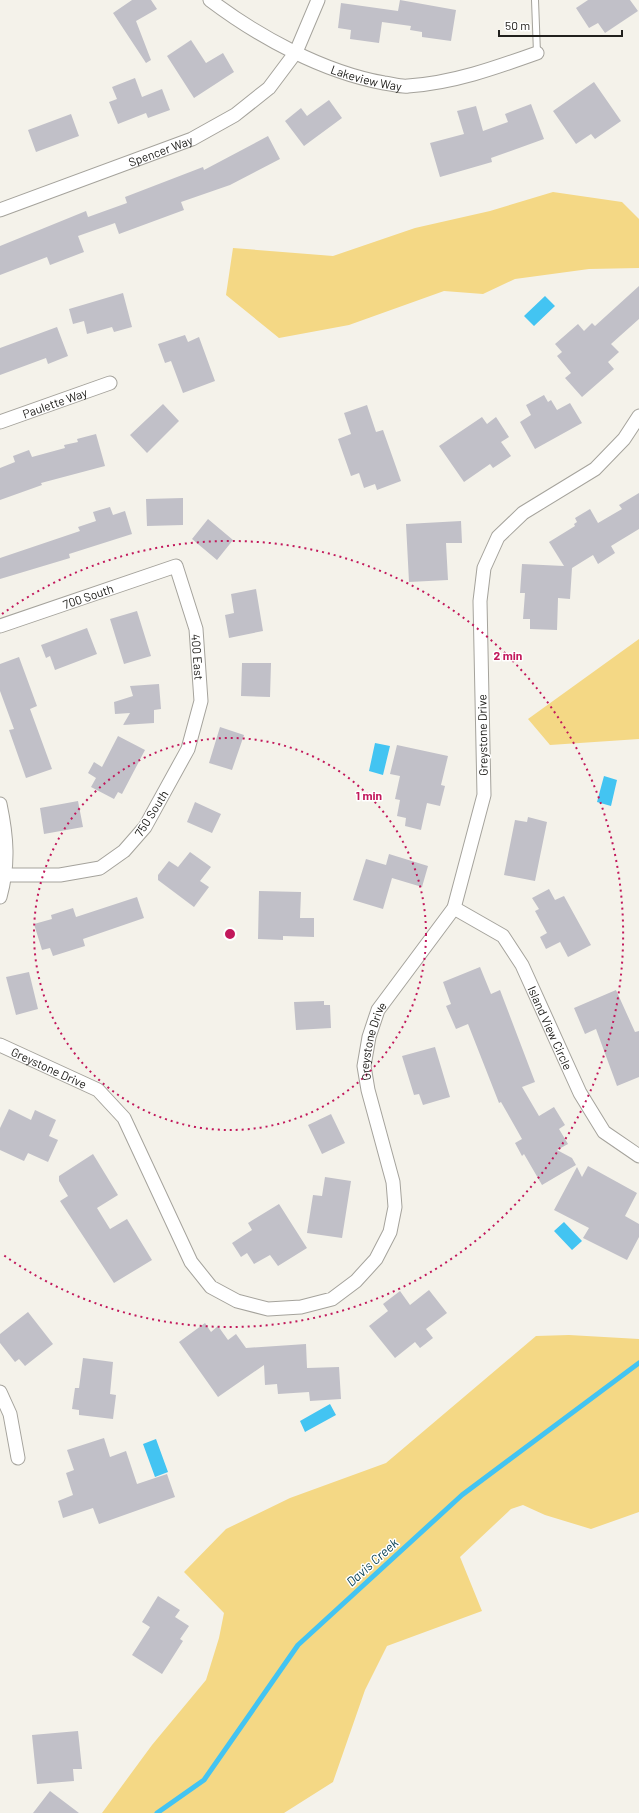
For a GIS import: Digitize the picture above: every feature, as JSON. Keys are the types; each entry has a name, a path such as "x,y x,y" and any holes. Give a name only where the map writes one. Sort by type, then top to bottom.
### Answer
{"street":[{"name":"Lakeview Way","path":"210,0 238,21 296,52 361,79 407,86 469,76 537,53"},
{"name":"Spencer Way","path":"0,210 192,139 235,115 269,88 296,52 318,0"},
{"name":"Paulette Way","path":"0,422 110,383"},
{"name":"Greystone Drive","path":"0,1045 98,1090 124,1118 190,1262 211,1287 237,1301 268,1309 301,1307 332,1298 356,1281 376,1259 390,1232 395,1207 393,1182 368,1090 364,1066 369,1037 378,1010 454,908 484,795 480,600 484,568 498,537 523,513 595,469 624,439 639,416"},
{"name":"700 South","path":"0,626 176,566"},
{"name":"400 East","path":"176,566 196,629 199,661 201,701 188,749"},
{"name":"750 South","path":"6,875 60,875 100,868 124,851 145,827 188,749"},
{"path":"0,804 6,835 6,875 0,897"},
{"name":"Island View Circle","path":"454,908 503,936 522,965 580,1094 604,1132 639,1156"},
{"path":"0,1392 10,1414 18,1458"}],"lane":[{"path":"535,0 537,53"}],"shaded area":[{"path":"553,192 622,202 639,219 639,268 589,269 515,279 483,294 444,291 349,325 279,338 226,295 233,248 333,256 415,228 490,211"},
{"path":"639,639 639,739 550,745 528,719"},
{"path":"569,1335 639,1339 639,1512 591,1529 545,1515 523,1505 511,1509 460,1557 482,1611 387,1646 365,1690 333,1782 284,1813 102,1813 152,1745 206,1680 219,1638 224,1613 184,1572 226,1529 290,1498 386,1463 536,1336"}],"water":[{"path":"545,296 555,306 534,326 524,316"},
{"path":"375,743 390,746 383,775 369,771"},
{"path":"604,776 617,780 611,806 597,802"},
{"path":"564,1222 582,1241 572,1250 554,1231"},
{"path":"330,1404 336,1415 305,1432 300,1421"},
{"path":"156,1439 168,1472 155,1477 143,1444"}],"building":[{"path":"132,0 151,0 157,9 136,21 151,60 146,63 113,13"},
{"path":"400,0 456,10 451,41 422,37 422,32 410,30 411,26 382,22 379,43 350,39 351,30 338,28 341,3 398,11"},
{"path":"588,0 630,0 638,11 605,33 598,23 589,28 576,8"},
{"path":"191,40 206,63 223,53 234,72 194,98 167,56"},
{"path":"135,78 142,97 162,89 170,110 148,118 146,113 118,124 109,102 117,99 112,87"},
{"path":"594,82 621,121 595,139 591,134 576,144 553,111"},
{"path":"329,100 342,118 304,146 285,121 301,108 307,116"},
{"path":"531,104 544,139 491,158 492,162 440,177 430,143 464,134 457,111 476,106 483,131 508,122 505,114"},
{"path":"71,114 79,136 36,152 28,130"},
{"path":"268,136 280,159 230,185 181,202 184,210 119,234 115,223 78,236 84,252 50,265 47,257 0,275 0,246 86,211 88,217 127,203 125,197 203,167 204,170"},
{"path":"639,286 639,319 611,344 619,352 608,362 614,369 582,397 565,378 571,373 557,356 562,352 555,344 578,324 584,331 592,323 595,326"},
{"path":"123,293 132,327 114,332 112,327 87,334 84,321 73,324 69,309"},
{"path":"57,327 68,356 48,364 46,358 0,375 0,348"},
{"path":"185,335 188,342 199,337 215,381 183,393 171,361 165,363 158,344"},
{"path":"544,395 548,402 551,400 557,410 570,403 582,423 535,449 520,422 531,415 526,405"},
{"path":"163,404 179,421 147,453 130,435"},
{"path":"367,405 376,432 383,430 401,481 377,490 375,484 364,488 359,473 351,476 338,439 351,434 344,413"},
{"path":"482,417 487,424 496,417 509,437 501,442 511,456 493,468 490,464 464,482 439,446"},
{"path":"96,434 105,466 41,483 42,485 0,500 0,468 15,462 13,456 29,450 32,457 65,448 64,445 78,442 77,439"},
{"path":"639,493 639,529 611,546 615,553 598,564 593,555 572,568 570,599 558,598 557,630 530,629 530,619 523,619 525,593 520,593 522,564 564,566 549,542 575,526 574,524 577,522 575,518 590,509 598,523 622,509 619,505"},
{"path":"183,498 183,525 147,526 146,499"},
{"path":"110,507 113,515 125,511 132,534 69,554 70,558 0,579 0,558 80,531 78,527 96,521 93,512"},
{"path":"208,519 233,540 217,560 192,539"},
{"path":"461,521 462,543 446,543 448,580 409,582 406,524"},
{"path":"256,589 263,631 229,638 225,615 234,613 231,594"},
{"path":"137,611 151,656 124,664 110,619"},
{"path":"87,628 97,654 55,670 50,656 46,658 41,645"},
{"path":"19,657 37,706 30,709 52,769 26,778 9,730 14,729 0,691 0,664"},
{"path":"242,663 271,663 270,697 241,696"},
{"path":"159,684 161,709 154,710 154,723 123,725 130,713 115,714 114,702 133,696 130,686"},
{"path":"220,727 244,735 232,770 209,763"},
{"path":"118,736 145,750 122,794 118,792 114,799 91,787 96,778 88,773 94,762 102,767"},
{"path":"397,745 448,756 441,785 445,786 440,806 427,803 421,830 405,826 406,818 397,816 400,800 395,799 400,776 390,774"},
{"path":"78,801 83,827 44,834 40,808"},
{"path":"195,802 221,814 212,833 187,822"},
{"path":"528,817 547,822 535,881 504,875 515,820 527,822"},
{"path":"190,852 211,867 200,881 209,887 194,907 158,880 158,875 169,861 178,867"},
{"path":"389,854 428,866 422,887 392,878 383,909 353,900 366,859 386,865"},
{"path":"549,889 555,900 564,896 591,945 568,957 560,942 546,949 540,937 547,933 535,911 539,909 532,898"},
{"path":"259,891 301,892 300,918 314,918 314,937 283,936 283,940 258,939"},
{"path":"137,897 144,918 83,939 85,946 53,956 50,948 42,950 34,924 52,919 51,915 73,908 76,917"},
{"path":"480,967 491,994 500,990 535,1082 522,1087 539,1116 554,1107 565,1125 559,1129 568,1144 557,1150 572,1158 576,1165 542,1185 524,1154 522,1156 515,1143 522,1139 501,1102 499,1103 468,1024 456,1029 446,1006 451,1004 443,982"},
{"path":"29,972 38,1009 16,1015 6,977"},
{"path":"616,990 635,1032 639,1031 639,1077 617,1086 596,1029 585,1034 574,1008"},
{"path":"324,1001 324,1005 330,1005 331,1028 296,1030 294,1002"},
{"path":"435,1047 450,1097 423,1105 419,1094 414,1095 402,1056"},
{"path":"9,1109 31,1120 35,1110 56,1120 49,1136 58,1140 48,1162 28,1153 24,1161 0,1150 0,1128"},
{"path":"331,1114 345,1143 322,1154 308,1125"},
{"path":"93,1154 118,1195 97,1208 110,1229 127,1219 152,1260 114,1283 60,1201 68,1196 59,1181 59,1176"},
{"path":"588,1166 637,1193 625,1216 639,1224 639,1237 627,1260 583,1238 589,1228 554,1210 577,1167 582,1177"},
{"path":"325,1177 351,1181 342,1238 307,1233 313,1195 322,1196"},
{"path":"279,1204 307,1248 278,1266 270,1255 254,1264 247,1253 241,1257 232,1243 252,1230 248,1223"},
{"path":"429,1290 447,1313 426,1329 433,1338 420,1348 415,1342 395,1358 369,1326 388,1311 383,1304 400,1291 410,1305"},
{"path":"28,1312 53,1344 25,1366 19,1359 15,1362 0,1343 0,1334"},
{"path":"205,1323 211,1332 218,1326 228,1340 236,1334 246,1348 306,1344 307,1368 339,1367 341,1399 310,1401 309,1392 278,1394 277,1384 265,1385 264,1365 218,1397 179,1342"},
{"path":"83,1358 113,1362 110,1394 116,1395 113,1419 79,1415 79,1410 72,1409 75,1388 79,1388"},
{"path":"104,1438 110,1457 126,1451 137,1484 167,1474 175,1497 99,1524 93,1508 63,1518 58,1501 73,1495 66,1473 74,1470 67,1450"},
{"path":"158,1596 180,1610 175,1617 189,1626 180,1639 183,1641 162,1674 132,1655 150,1627 142,1622"},
{"path":"78,1731 82,1769 73,1769 74,1781 37,1784 32,1735"},
{"path":"50,1791 79,1813 33,1813"}],"waterway":[{"name":"Davis Creek","path":"157,1813 204,1780 298,1645 462,1495 639,1363"}]}
